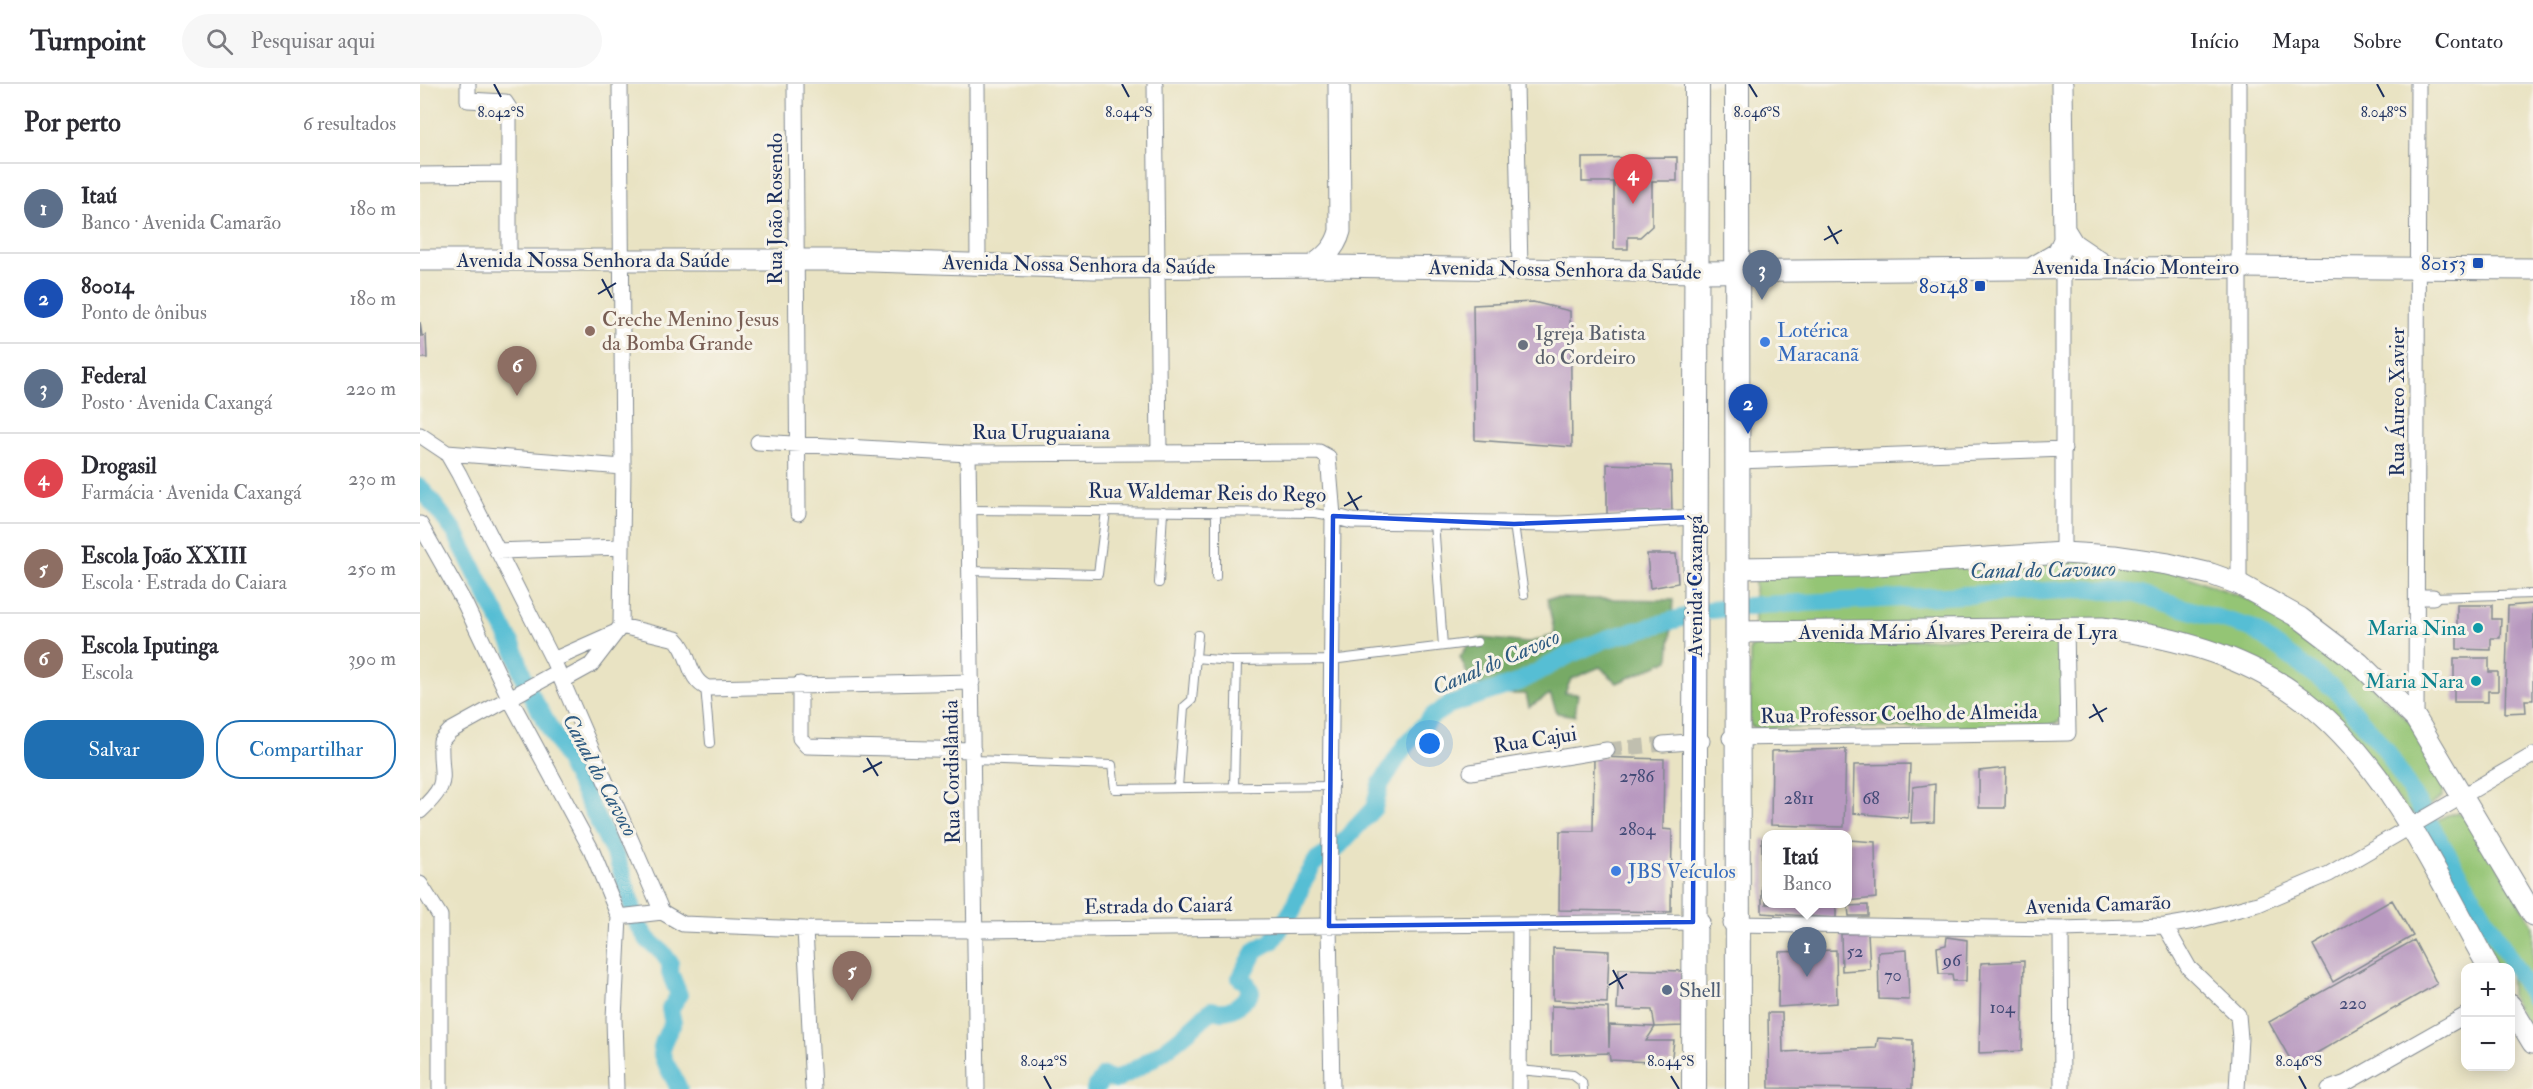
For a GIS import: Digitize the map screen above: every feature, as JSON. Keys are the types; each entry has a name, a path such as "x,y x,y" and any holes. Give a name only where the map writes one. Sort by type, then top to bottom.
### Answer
{"main road":[{"name":"Avenida Caxangá","path":"1694,1089 1699,741 1699,568 1695,517 1701,272 1697,84"},
{"name":"Avenida Caxangá","path":"1737,84 1734,271 1738,461 1733,738 1737,1089"}],"street":[{"path":"468,84 468,100 508,104 509,260"},
{"path":"556,672 591,665 601,655 618,629 623,467 620,84"},
{"name":"Rua João Rosendo","path":"795,84 798,513"},
{"path":"977,84 978,264"},
{"path":"1155,84 1159,453"},
{"path":"1312,266 1338,242 1340,231 1339,84"},
{"path":"1516,84 1520,269"},
{"path":"2031,268 2058,253 2064,240 2062,84"},
{"path":"2239,84 2239,584"},
{"name":"Rua Áureo Xavier","path":"2416,720 2418,84"},
{"path":"420,175 508,174"},
{"path":"1340,231 1351,252 1366,267"},
{"path":"2065,231 2073,244 2107,267"},
{"name":"Avenida Nossa Senhora da Saúde","path":"420,260 796,260 1094,268 1312,266 1734,271"},
{"name":"Avenida Inácio Monteiro","path":"1734,271 2107,267 2533,269"},
{"path":"2063,268 2063,553"},
{"path":"420,435 447,453 497,550 556,672 659,913 622,917"},
{"name":"Rua Uruguaiana","path":"758,442 968,454 1324,453 1328,457 1333,516"},
{"path":"1738,461 2064,449"},
{"path":"447,453 623,467"},
{"name":"Rua Cordislândia","path":"968,454 977,1089"},
{"path":"1332,1089 1329,926 1333,516"},
{"name":"Rua Waldemar Reis do Rego","path":"1333,516 1352,521 1514,524 1695,517"},
{"path":"420,524 427,532 465,604 591,849 622,917 614,1018 616,1089"},
{"path":"497,550 622,547"},
{"path":"1735,571 1861,566 2063,553 2114,556 2168,564 2211,574 2239,584 2300,618 2360,663 2416,720 2461,799 2533,915"},
{"path":"2417,597 2433,597"},
{"name":"Avenida Mário Álvares Pereira de Lyra","path":"1735,630 1928,632 2066,627 2102,628 2155,634 2230,658 2297,694 2338,729 2413,825 2486,963"},
{"name":"Rua Professor Coelho de Almeida","path":"1733,738 2068,733 2066,627"},
{"path":"420,811 438,794 442,786 441,741 450,731 556,672 618,629 676,639 682,645 695,679 705,686 972,682"},
{"path":"800,684 800,738 807,746 973,755"},
{"path":"1663,744 1699,741"},
{"name":"Rua Cajui","path":"1471,772 1607,750"},
{"name":"Avenida Camarão","path":"1734,924 2061,929 2165,926 2258,904 2329,874 2533,755"},
{"path":"420,884 440,916 440,1089"},
{"name":"Estrada do Caiará","path":"659,913 683,924 805,929 976,930 1698,922"},
{"path":"1519,1089 1520,924"},
{"path":"2165,926 2189,968 2238,1015 2240,1038 2237,1089"},
{"path":"805,929 813,1089"},
{"path":"2061,929 2062,1089"},
{"path":"2515,1012 2533,1043"},
{"path":"2329,1089 2348,1086 2464,1017"}],"lane":[{"path":"1699,568 1705,84"},
{"path":"1731,84 1735,571"},
{"name":"Rua Waldemar Reis do Rego","path":"969,510 1314,513 1333,516"},
{"path":"970,571 1098,574 1106,511"},
{"path":"1159,583 1163,511"},
{"path":"1216,512 1216,577"},
{"path":"1434,522 1443,646"},
{"path":"1514,524 1524,595"},
{"path":"2433,597 2533,594"},
{"path":"1178,787 1184,707 1192,700 1198,635"},
{"path":"1195,658 1237,661 1331,660 1477,642"},
{"path":"1234,786 1237,661"},
{"path":"705,686 710,743"},
{"path":"973,755 1112,765 1115,789 1330,786"},
{"path":"1698,922 1703,1089"},
{"path":"1732,1089 1734,924"},
{"path":"1519,1070 1573,1075 1582,1082 1583,1089"}],"highlighted area":[{"path":"1333,516 1514,524 1695,517 1693,922 1329,926"}],"green space":[{"path":"2081,559 2178,573 2269,607 2320,637 2417,729 2446,780 2442,797 2418,813 2410,814 2344,732 2189,641 1755,629 1755,572"},
{"path":"1547,598 1673,600 1669,660 1617,683 1600,667 1571,679 1565,693 1578,694 1575,716 1557,713 1550,694 1529,707 1526,694 1501,694 1470,680 1460,657 1470,642 1483,638 1527,643 1555,635"},
{"path":"2060,634 2065,719 2046,727 1755,728 1750,725 1750,648 1754,646"},
{"path":"2457,812 2470,818 2533,925 2533,1036 2515,1004 2515,963 2491,963 2423,835 2437,820"}],"building":[{"path":"1677,157 1677,181 1652,181 1652,226 1640,237 1628,237 1628,249 1614,249 1614,182 1582,182 1582,158"},
{"name":"Igreja Batista do Cordeiro","path":"1533,302 1570,311 1572,447 1475,440 1473,305"},
{"path":"420,322 422,336 426,335 427,358 420,358"},
{"path":"1607,464 1671,466 1672,513 1607,516"},
{"path":"1647,554 1676,554 1678,583 1650,588"},
{"path":"2533,604 2533,700 2525,700 2526,712 2505,713 2508,606"},
{"name":"Maria Nina","path":"2457,605 2492,605 2492,619 2501,619 2500,638 2491,638 2491,650 2457,649"},
{"name":"Maria Nara","path":"2454,658 2489,658 2489,672 2498,672 2498,691 2488,691 2488,702 2454,702"},
{"path":"1846,749 1844,827 1771,825 1772,751"},
{"name":"JBS Veículos","path":"1594,757 1664,759 1663,829 1672,830 1671,912 1559,910 1560,831 1593,831"},
{"path":"1910,764 1908,818 1853,813 1854,765"},
{"path":"2006,768 2005,808 1979,808 1979,771"},
{"path":"1935,784 1934,822 1911,823 1913,787"},
{"path":"1852,840 1875,842 1876,898 1852,901"},
{"path":"2392,900 2413,936 2333,982 2313,945"},
{"path":"1868,905 1868,916 1849,916 1848,908 1852,908 1852,906"},
{"path":"1762,908 1836,908 1836,918 1762,913"},
{"path":"1868,933 1870,969 1842,971 1841,934"},
{"path":"1947,937 1967,940 1966,981 1953,981 1952,974 1939,974 1937,947 1946,945"},
{"path":"2414,940 2437,984 2294,1066 2269,1022"},
{"path":"1553,948 1609,951 1607,1003 1553,1000"},
{"path":"1836,950 1837,1003 1778,1007 1779,952"},
{"path":"1907,950 1909,1000 1879,999 1878,952"},
{"path":"2024,961 2022,1051 1979,1053 1981,963"},
{"path":"1619,969 1682,971 1683,1026 1655,1027 1652,1010 1617,1009"},
{"path":"1551,1006 1608,1008 1609,1048 1610,1025 1655,1027 1646,1041 1674,1041 1671,1063 1610,1060 1609,1053 1551,1055"},
{"path":"1768,1013 1782,1013 1783,1052 1876,1048 1878,1038 1913,1040 1912,1089 1769,1088"}],"waterway":[{"name":"Canal do Cavoco","path":"420,487 455,532 515,651 527,688 561,748 618,861 638,925 648,940 662,952 670,963 670,973 679,995 670,1009 673,1023 663,1043 662,1056 679,1089"},
{"name":"Canal do Cavouco","path":"1095,1089 1104,1076 1115,1080 1154,1058 1189,1031 1211,1010 1229,1010 1247,997 1251,992 1246,982 1240,978 1256,950 1272,941 1293,909 1304,880 1316,861 1337,848 1374,808 1380,785 1405,746 1432,716 1449,705 1519,682 1569,655 1606,639 1710,610 1760,605 2086,589 2133,593 2251,628 2336,690 2386,750 2533,998"}],"tunnel":[{"path":"1607,750 1663,744"}],"place":[{"name":"Drogasil","path":"1633,204"},
{"name":"80153","path":"2478,263"},
{"name":"80148","path":"1980,286"},
{"name":"Federal","path":"1762,300"},
{"name":"Creche Menino Jesus da Bomba Grande","path":"590,331"},
{"name":"Lotérica Maracanã","path":"1765,342"},
{"name":"Igreja Batista do Cordeiro","path":"1523,345"},
{"name":"Escola Iputinga","path":"517,396"},
{"name":"80014","path":"1748,434"},
{"name":"Maria Nina","path":"2478,628"},
{"name":"Maria Nara","path":"2476,681"},
{"name":"JBS Veículos","path":"1616,871"},
{"name":"Itaú","path":"1807,977"},
{"name":"Shell","path":"1667,990"},
{"name":"Escola João XXIII","path":"852,1001"}]}
